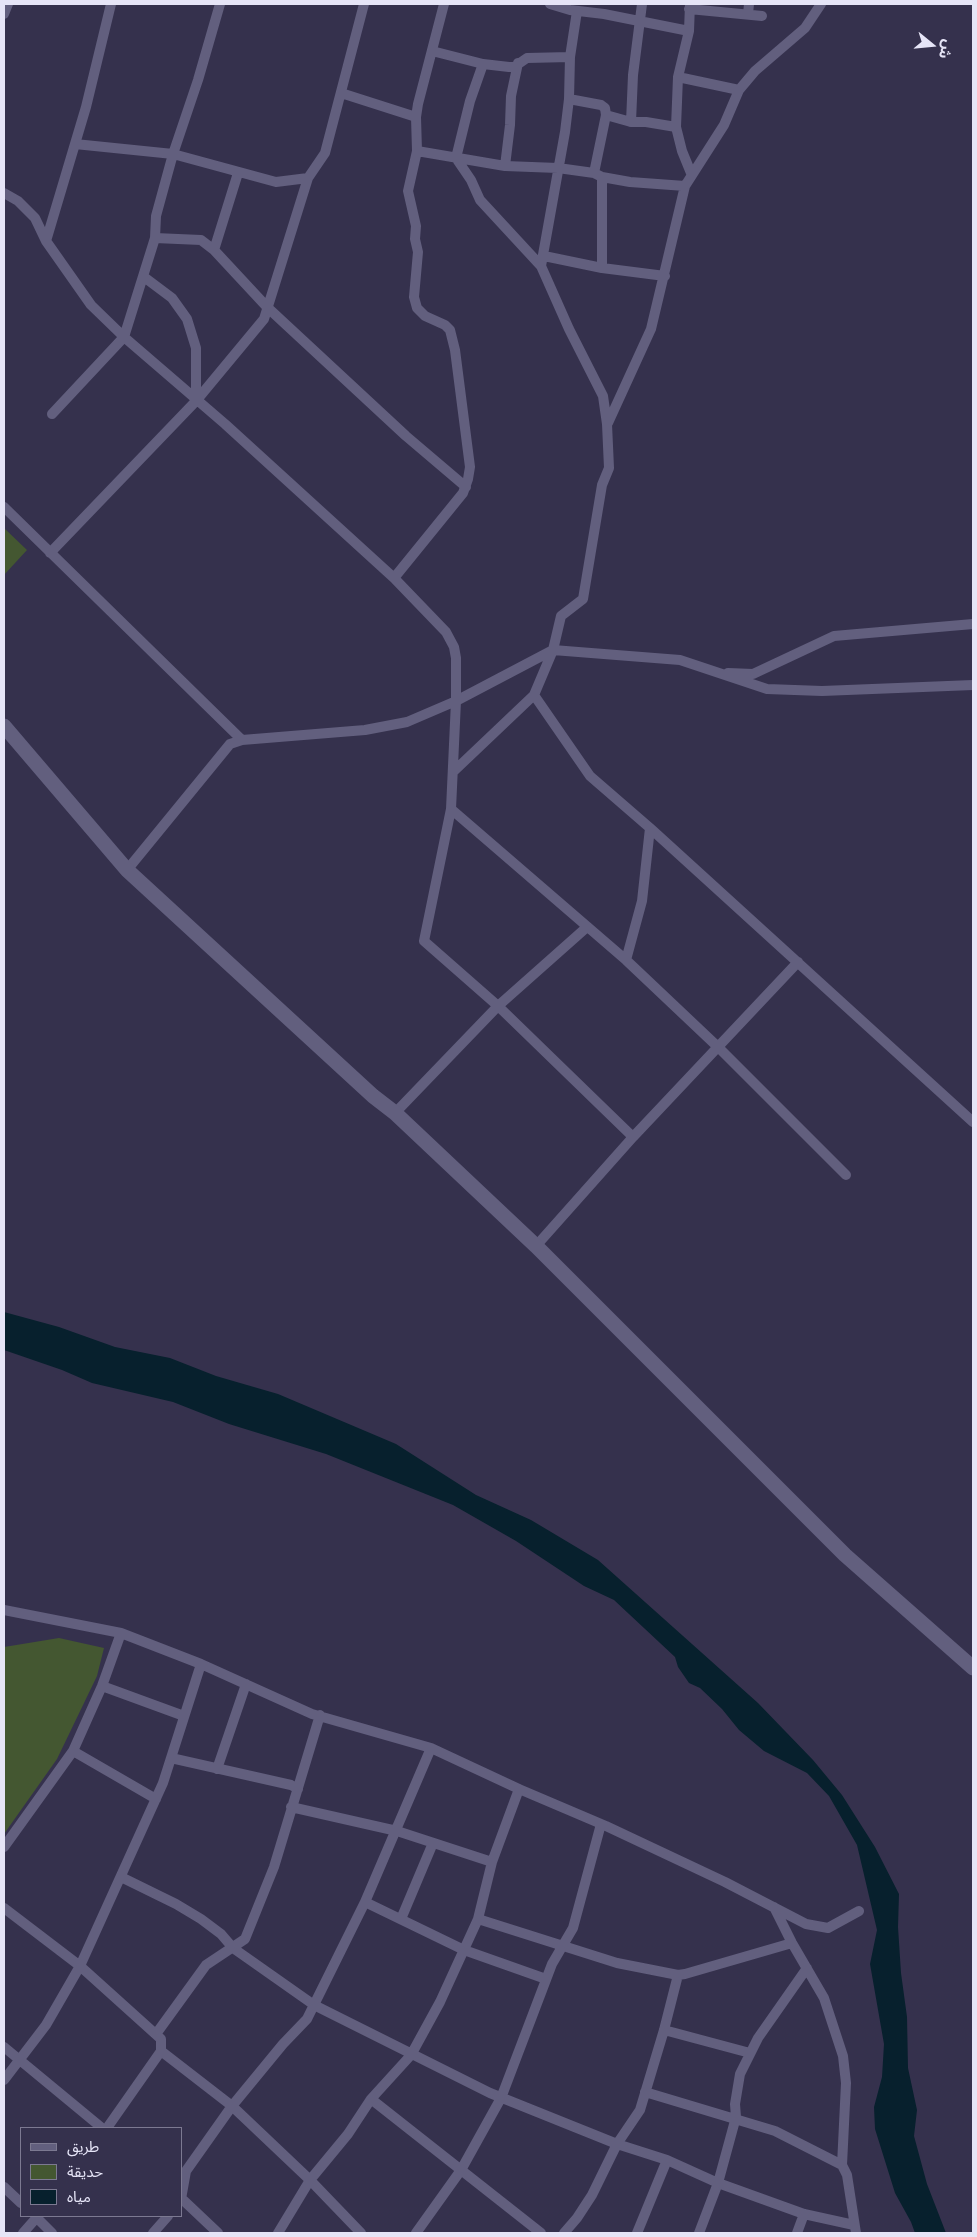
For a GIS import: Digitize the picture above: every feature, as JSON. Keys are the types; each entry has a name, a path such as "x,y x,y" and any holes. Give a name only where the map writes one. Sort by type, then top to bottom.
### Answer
{"street":[{"path":"4,14 8,4"},
{"path":"46,241 75,144 109,4"},
{"path":"52,414 124,337 155,238 156,216 173,154 198,80 220,4"},
{"path":"50,553 196,401 264,319 308,178 325,153 364,4"},
{"path":"394,578 454,507 466,488 470,467 452,337 446,325 429,319 417,308 414,297 418,252 415,239 416,226 408,191 417,151 416,117 444,4"},
{"path":"555,4 577,11 599,9 641,22 689,31"},
{"path":"631,122 633,75 642,4"},
{"path":"607,424 651,330 665,276 684,186 724,125 739,90 755,72 804,28 821,4"},
{"path":"691,173 682,151 676,127 678,77 689,31 690,6 749,9 762,16"},
{"path":"542,261 569,98 570,57 577,11"},
{"path":"432,51 482,64 509,68 514,67 527,58 570,57"},
{"path":"504,166 510,125 511,96 518,63"},
{"path":"453,772 534,695 553,650 561,616 583,599 602,486 609,468 607,424 603,396 568,329 542,261 480,200 471,180 456,158 482,64"},
{"path":"678,77 739,90"},
{"path":"341,93 416,117"},
{"path":"569,98 601,105 605,108 606,115 598,175 602,268"},
{"path":"606,115 631,122 646,122 676,127"},
{"path":"75,144 173,154 276,182 308,178"},
{"path":"417,151 504,166 558,168 630,182 684,186"},
{"path":"214,250 238,173"},
{"path":"4,193 18,201 35,218 46,241 91,305 124,337 196,401 225,424 394,578 446,632 454,646 456,701 451,810 424,941 498,1006 634,1137"},
{"path":"155,238 201,240 214,250 268,306 406,436 466,488"},
{"path":"542,261 665,276"},
{"path":"144,277 172,298 187,319 196,348 196,401"},
{"path":"4,507 242,740"},
{"path":"715,672 753,674 834,636 973,624"},
{"path":"127,870 230,744 242,740 365,730 408,722 456,701 553,650 680,660 767,689 822,691 973,685"},
{"path":"534,695 590,776 650,828 973,1122"},
{"path":"4,726 127,870 373,1096 394,1113 536,1246 845,1555 973,1668"},
{"path":"451,810 626,960 719,1048 846,1175"},
{"path":"626,960 642,901 650,828"},
{"path":"394,1113 498,1006 587,926"},
{"path":"536,1246 634,1137 798,962"},
{"path":"4,1610 121,1633 201,1664 312,1714 431,1748 519,1789 602,1824 806,1924 828,1928 859,1911"},
{"path":"4,1846 73,1750 102,1686 121,1633"},
{"path":"4,2080 46,2025 80,1966 142,1826 156,1799 201,1664"},
{"path":"217,1769 246,1684"},
{"path":"102,1686 184,1716"},
{"path":"156,2034 206,1965 245,1939 274,1867 320,1715"},
{"path":"182,2193 186,2171 232,2106 283,2044 302,2025 314,2005 365,1902 431,1748"},
{"path":"73,1750 156,1799"},
{"path":"171,1758 291,1785 298,1789"},
{"path":"278,2233 310,2180 348,2134 371,2100 411,2056 440,2002 478,1919 492,1862 519,1789"},
{"path":"292,1806 396,1831 492,1862"},
{"path":"416,2233 461,2170 501,2098 552,1964 573,1928 602,1824"},
{"path":"401,1919 433,1843"},
{"path":"121,1877 176,1904 201,1919 221,1934 233,1948 314,2005 411,2056 501,2098 617,2144 666,2160 718,2183 804,2214 855,2229 847,2175 842,2165 846,2083 843,2056 824,1998 792,1943 774,1907"},
{"path":"365,1902 464,1950 546,1979"},
{"path":"4,1908 80,1966 161,2040 161,2051 108,2127"},
{"path":"478,1919 617,1963 678,1974 685,1974 792,1943"},
{"path":"699,2233 718,2183 736,2117 735,2104 740,2074 758,2038 807,1968"},
{"path":"564,2233 577,2218 592,2195 617,2144 636,2118 664,2030 678,1974"},
{"path":"664,2030 750,2053"},
{"path":"4,2047 101,2127"},
{"path":"161,2051 232,2106 310,2180 361,2233"},
{"path":"645,2092 736,2117 781,2133 842,2165"},
{"path":"371,2100 541,2233"},
{"path":"637,2233 666,2160"},
{"path":"4,2187 20,2202"},
{"path":"182,2200 218,2233"},
{"path":"797,2233 804,2214"},
{"path":"23,2233 35,2217"},
{"path":"37,2217 52,2233"},
{"path":"154,2233 167,2217"}],"green space":[{"path":"4,528 27,550 4,575"},
{"path":"59,1638 104,1648 97,1676 57,1759 4,1834 4,1647"}],"water":[{"path":"4,1312 59,1327 115,1347 170,1358 216,1376 278,1394 396,1444 476,1495 531,1520 598,1560 758,1703 813,1760 842,1795 875,1847 899,1894 898,1927 901,1973 907,2017 908,2068 917,2110 914,2136 927,2184 946,2233 915,2233 895,2193 875,2129 874,2107 882,2077 884,2044 870,1964 877,1930 857,1845 829,1796 807,1773 764,1751 739,1730 722,1709 700,1688 689,1683 678,1667 675,1657 614,1600 584,1586 516,1541 453,1505 326,1454 229,1424 173,1402 92,1383 62,1370 4,1350"}]}
